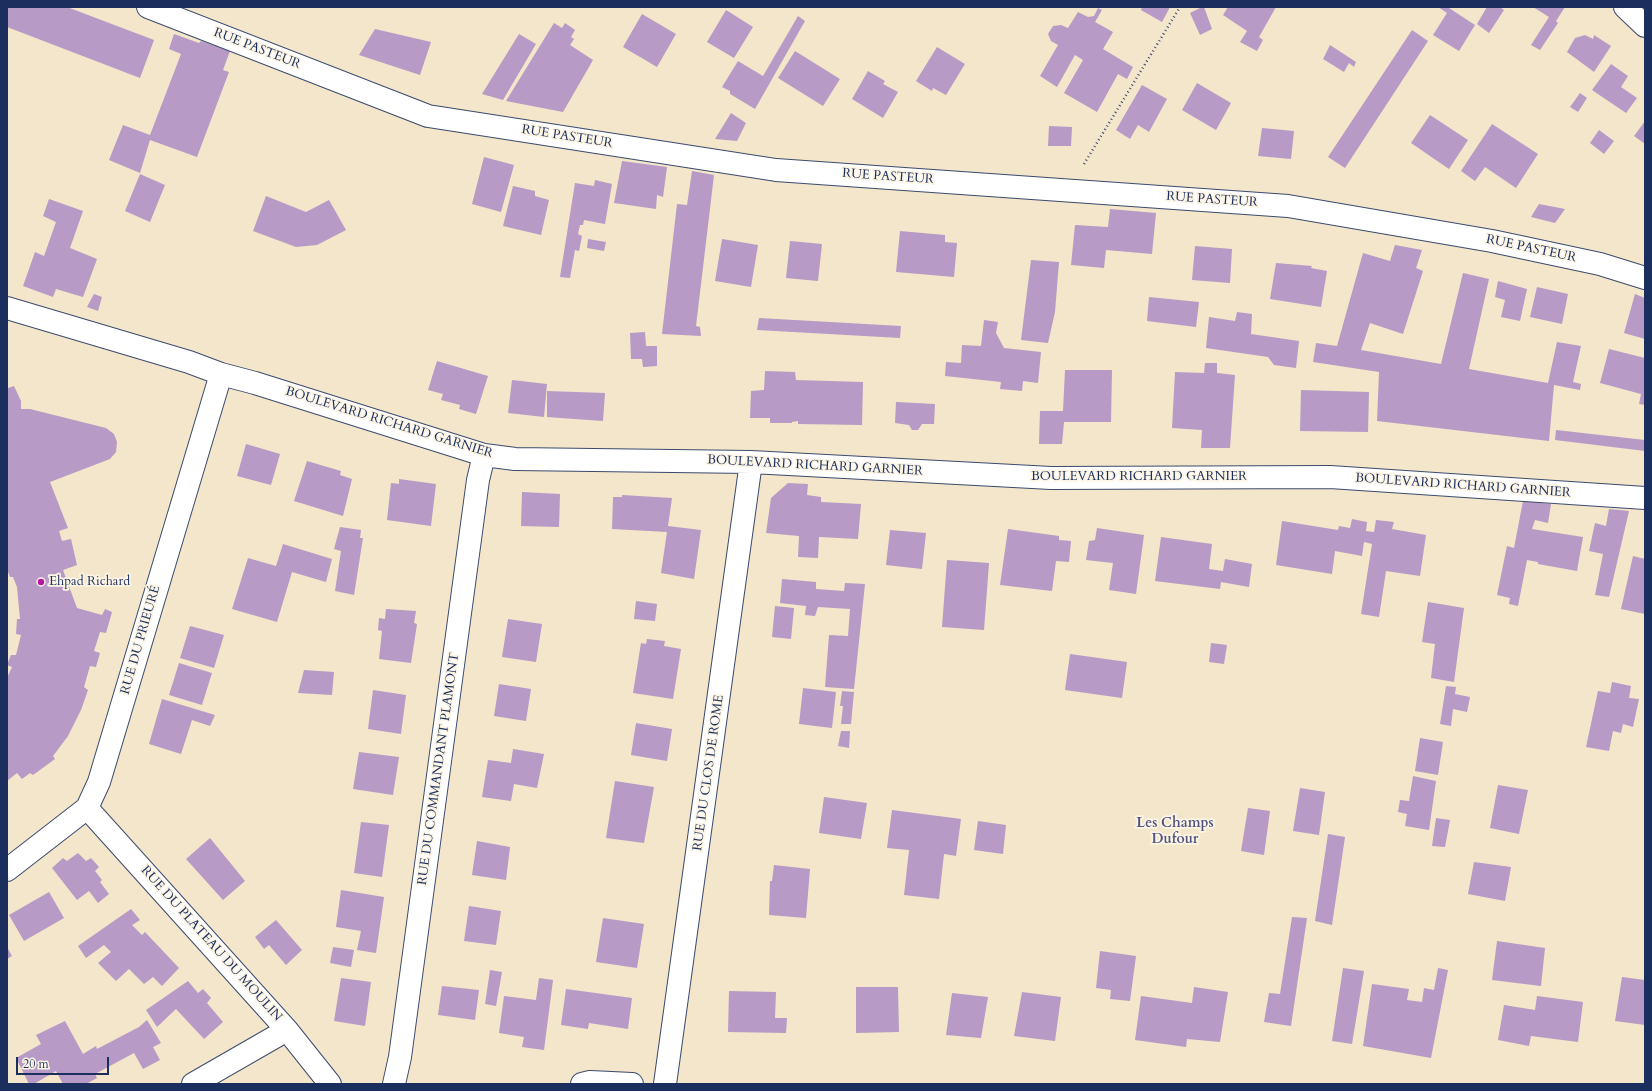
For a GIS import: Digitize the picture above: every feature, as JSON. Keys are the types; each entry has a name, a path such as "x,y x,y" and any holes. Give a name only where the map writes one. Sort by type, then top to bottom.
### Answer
{"street":[{"name":"RUE PASTEUR","path":"148,7 428,116 776,170 1288,206 1492,241 1600,264 1645,278"},
{"path":"1625,7 1645,26"},
{"name":"BOULEVARD RICHARD GARNIER","path":"7,308 189,362 221,374 255,382 484,455 515,459 751,462 1051,478 1330,477 1645,498"},
{"name":"RUE DU PRIEURÉ","path":"7,870 87,808 99,782 221,374"},
{"name":"RUE DU COMMANDANT PLAMONT","path":"394,1084 401,1049 478,480 484,455"},
{"name":"RUE DU CLOS DE ROME","path":"665,1084 751,462"},
{"name":"RUE DU PLATEAU DU MOULIN","path":"87,808 288,1030 330,1084"},
{"path":"193,1084 288,1030"},
{"path":"582,1084 590,1082 632,1084"}],"path":[{"path":"1100,138 1180,7"}],"building":[{"path":"7,7 67,7 154,40 140,78 7,27"},
{"path":"1142,7 1170,7 1162,22 1141,10"},
{"path":"1204,7 1212,29 1200,35 1190,13"},
{"path":"1228,7 1276,7 1259,37 1263,40 1257,51 1240,42 1247,31 1223,15"},
{"path":"1438,7 1450,7 1449,8 1475,25 1459,51 1433,35 1447,13"},
{"path":"1487,7 1500,7 1504,10 1489,33 1477,24"},
{"path":"1533,7 1565,7 1556,21 1558,23 1540,50 1531,45 1549,17"},
{"path":"1098,8 1102,10 1095,22 1113,32 1103,49 1133,67 1127,79 1118,74 1097,112 1064,93 1083,60 1075,55 1057,87 1040,76 1058,45 1051,41 1048,34 1053,26 1061,25 1068,28 1078,12 1088,17 1094,16"},
{"path":"726,10 753,27 734,58 707,42"},
{"path":"642,14 676,34 657,67 623,47"},
{"path":"798,16 805,21 755,109 730,94 730,91 722,87 738,61 763,76"},
{"path":"554,23 562,28 565,23 575,30 571,37 574,39 570,45 593,60 563,112 506,101"},
{"path":"375,29 431,42 420,75 359,55"},
{"path":"1412,30 1428,41 1345,168 1328,157"},
{"path":"174,34 199,43 201,41 230,51 223,70 229,72 197,157 150,140 140,173 109,160 123,125 150,135 181,54 169,49"},
{"path":"519,34 536,44 503,100 482,94"},
{"path":"1585,35 1593,39 1594,35 1611,46 1594,72 1567,52 1575,38"},
{"path":"1330,45 1356,62 1354,67 1349,63 1344,72 1323,59"},
{"path":"937,47 965,64 946,95 933,88 932,91 916,81"},
{"path":"795,51 840,79 823,106 778,78"},
{"path":"1611,64 1628,76 1621,87 1637,98 1626,113 1592,90"},
{"path":"868,71 885,81 883,84 898,92 883,118 852,99"},
{"path":"1197,83 1231,103 1216,130 1182,110"},
{"path":"1142,85 1167,99 1149,132 1138,125 1130,139 1116,130"},
{"path":"1580,93 1587,98 1578,112 1570,107"},
{"path":"731,113 746,123 737,141 715,139"},
{"path":"1430,115 1468,140 1449,169 1411,143"},
{"path":"1645,121 1645,144 1634,136"},
{"path":"1492,124 1538,154 1516,188 1485,167 1475,181 1461,171"},
{"path":"1049,126 1072,127 1071,146 1048,146"},
{"path":"1262,128 1294,131 1291,159 1258,156"},
{"path":"1599,130 1614,141 1604,154 1590,143"},
{"path":"484,157 514,165 501,212 472,204"},
{"path":"622,161 667,167 663,197 657,195 656,209 614,203"},
{"path":"692,171 714,175 696,326 700,327 701,336 662,334 677,204 687,205"},
{"path":"140,174 165,185 150,222 125,211"},
{"path":"595,180 612,184 605,224 584,220 583,225 580,225 578,234 582,236 579,251 575,250 570,278 560,277 575,183 594,186"},
{"path":"513,186 535,191 535,196 549,200 541,235 503,226"},
{"path":"266,196 306,212 329,200 346,230 317,245 296,247 253,231"},
{"path":"49,199 83,211 70,248 97,259 83,297 56,289 53,297 23,286 35,252 44,256 56,222 43,216"},
{"path":"1539,204 1565,209 1555,223 1531,217"},
{"path":"1110,209 1156,213 1152,254 1106,250 1104,268 1071,265 1075,225 1108,227"},
{"path":"900,231 945,235 945,242 957,243 954,277 896,272"},
{"path":"588,239 606,242 604,251 587,248"},
{"path":"722,239 758,245 751,287 715,281"},
{"path":"790,241 822,244 818,281 786,278"},
{"path":"1395,245 1422,250 1416,268 1423,271 1403,334 1370,323 1361,350 1441,364 1463,273 1489,279 1469,369 1548,383 1557,342 1581,346 1573,382 1581,384 1580,390 1554,385 1549,441 1377,421 1379,372 1313,362 1316,343 1337,346 1363,253 1390,261"},
{"path":"1195,246 1232,249 1230,283 1192,280"},
{"path":"1031,260 1059,262 1055,312 1048,343 1021,340"},
{"path":"1276,263 1312,266 1311,268 1327,271 1321,307 1270,299"},
{"path":"1498,281 1527,289 1520,321 1501,317 1505,300 1495,297"},
{"path":"1537,287 1568,294 1562,324 1530,317"},
{"path":"94,294 102,297 98,311 87,307"},
{"path":"1635,294 1645,298 1645,339 1624,333"},
{"path":"1149,297 1199,302 1196,327 1147,321"},
{"path":"1237,312 1252,314 1251,334 1299,341 1296,368 1274,365 1268,357 1206,348 1209,317 1235,321"},
{"path":"759,318 901,326 900,338 757,330"},
{"path":"984,320 998,322 996,333 1004,348 1041,352 1038,383 1023,381 1022,391 1000,389 1001,382 945,376 946,362 961,363 962,345 981,346"},
{"path":"645,332 646,346 657,346 657,366 643,367 642,359 631,359 630,333"},
{"path":"1609,349 1645,358 1645,405 1639,404 1641,394 1600,383"},
{"path":"437,361 488,376 476,414 459,409 460,405 441,400 443,394 428,390"},
{"path":"1205,363 1217,363 1217,373 1235,375 1230,448 1201,448 1202,430 1172,428 1175,372 1204,373"},
{"path":"1065,370 1112,370 1111,422 1064,422 1062,444 1039,444 1040,411 1063,411"},
{"path":"765,371 795,372 796,380 863,382 862,425 798,424 798,421 792,423 770,423 770,418 750,418 751,391 764,390"},
{"path":"512,380 547,384 544,417 508,413"},
{"name":"Ehpad Richard","path":"7,385 8,388 14,386 21,401 21,409 30,409 106,428 114,434 117,442 116,452 110,459 50,482 68,528 59,531 62,541 71,539 77,565 63,570 77,608 102,615 105,609 112,612 106,633 100,632 94,651 100,653 96,667 90,666 84,687 88,690 81,710 68,736 53,756 55,759 33,775 30,773 22,779 17,773 7,781 7,678 12,667 7,665 11,655 16,655 21,635 16,634 17,619 20,619 17,587 13,577 10,577 7,569"},
{"path":"1301,390 1369,392 1368,432 1300,431"},
{"path":"547,391 605,393 603,421 547,417"},
{"path":"896,402 935,404 934,424 922,424 918,430 912,430 909,425 895,423"},
{"path":"1556,430 1645,440 1645,451 1555,440"},
{"path":"246,444 280,454 271,485 237,476"},
{"path":"307,461 341,471 340,475 352,479 343,516 294,501"},
{"path":"399,479 436,484 431,526 387,520 391,483 399,484"},
{"path":"788,483 808,484 807,495 821,497 821,502 861,504 858,539 819,537 818,558 798,557 799,536 766,533 771,498"},
{"path":"522,492 560,494 559,527 521,526"},
{"path":"622,495 672,498 668,526 701,530 694,579 661,573 667,532 612,529 613,497 622,497"},
{"path":"1523,501 1551,504 1548,523 1535,520 1532,529 1583,537 1577,571 1538,564 1538,562 1527,560 1518,606 1509,604 1510,598 1497,595 1507,546 1514,548"},
{"path":"1609,509 1629,511 1609,597 1595,595 1603,554 1589,551 1595,523 1606,526"},
{"path":"1352,519 1367,522 1366,531 1374,532 1376,520 1394,522 1392,529 1426,535 1420,576 1386,571 1379,617 1361,614 1372,544 1364,542 1362,556 1335,551 1332,574 1276,565 1282,521 1338,530 1339,526 1350,528"},
{"path":"340,527 361,530 360,538 363,538 354,595 335,591 341,551 334,549"},
{"path":"1097,528 1144,535 1136,594 1109,590 1113,563 1086,560 1089,541 1095,540"},
{"path":"1008,529 1059,536 1059,540 1071,541 1069,562 1056,561 1052,591 1000,585"},
{"path":"890,530 926,533 922,569 886,565"},
{"path":"1161,537 1212,544 1209,569 1223,571 1225,559 1252,564 1249,587 1221,582 1220,589 1155,581"},
{"path":"283,544 332,559 326,582 292,572 277,622 232,609 248,558 276,566"},
{"path":"1633,556 1645,559 1645,614 1621,609"},
{"path":"947,560 989,563 984,630 942,627"},
{"path":"782,579 816,582 816,589 844,591 845,583 865,584 854,689 825,687 829,635 848,636 850,609 818,607 815,616 805,615 806,606 780,603"},
{"path":"636,601 657,604 655,621 634,619"},
{"path":"1428,602 1464,608 1454,682 1431,678 1435,644 1422,642"},
{"path":"775,606 794,608 791,639 772,637"},
{"path":"386,609 416,611 414,623 417,624 411,663 379,659 382,631 378,630 379,618 385,619"},
{"path":"508,619 542,624 536,662 502,657"},
{"path":"190,626 224,635 214,668 180,658"},
{"path":"647,639 665,641 664,646 681,649 673,699 633,693 641,643 646,644"},
{"path":"1211,643 1227,645 1224,664 1209,662"},
{"path":"1070,654 1127,662 1122,698 1065,690"},
{"path":"179,663 212,673 202,705 169,695"},
{"path":"304,670 334,672 332,695 298,693"},
{"path":"1612,682 1631,686 1629,698 1639,699 1633,727 1623,724 1621,733 1613,731 1609,751 1586,747 1598,691 1610,693"},
{"path":"499,684 531,689 526,721 494,716"},
{"path":"1446,686 1456,687 1455,694 1470,697 1467,712 1453,709 1451,726 1440,724"},
{"path":"803,688 836,692 832,728 799,724"},
{"path":"373,690 406,695 401,734 368,729"},
{"path":"842,691 854,692 851,724 841,724 843,706 840,706"},
{"path":"162,699 215,715 210,726 192,720 181,754 149,744"},
{"path":"636,723 672,729 667,761 631,755"},
{"path":"841,731 850,731 849,748 838,746"},
{"path":"1420,738 1443,742 1438,775 1415,771"},
{"path":"513,749 544,754 537,788 514,784 511,801 482,797 488,760 511,763"},
{"path":"359,752 399,757 393,795 353,789"},
{"path":"1413,776 1436,781 1429,830 1405,826 1407,814 1398,812 1400,800 1409,801"},
{"path":"615,781 654,787 644,843 606,838"},
{"path":"1498,785 1528,790 1519,834 1490,828"},
{"path":"1300,788 1325,792 1319,835 1293,831"},
{"path":"824,797 867,803 861,839 819,833"},
{"path":"1248,808 1270,811 1264,855 1241,851"},
{"path":"892,810 961,819 956,856 944,854 939,899 904,895 909,850 887,848"},
{"path":"1436,818 1450,820 1445,847 1432,846"},
{"path":"978,821 1006,825 1003,854 974,850"},
{"path":"361,822 389,825 382,877 354,873"},
{"path":"1328,834 1345,837 1332,925 1315,921"},
{"path":"210,838 245,881 223,900 186,859"},
{"path":"477,841 510,847 506,880 472,875"},
{"path":"78,853 86,861 91,858 99,867 95,871 102,880 100,882 109,894 98,903 89,891 77,900 52,868 63,858 67,861"},
{"path":"1474,862 1511,867 1505,901 1468,894"},
{"path":"774,865 810,869 806,918 769,915 770,881 772,881"},
{"path":"341,890 384,897 376,953 357,950 361,931 336,927"},
{"path":"49,892 64,918 24,941 9,915"},
{"path":"469,906 501,911 496,945 464,941"},
{"path":"131,909 140,920 132,925 142,935 145,932 179,968 162,986 153,977 144,984 129,969 116,981 98,963 111,952 104,945 86,958 78,946"},
{"path":"1292,917 1307,918 1291,1026 1264,1022 1269,993 1280,994"},
{"path":"603,918 644,924 637,968 596,962"},
{"path":"276,920 302,950 286,965 269,945 264,949 255,937"},
{"path":"1497,941 1545,948 1541,986 1492,980"},
{"path":"7,947 12,956 7,959"},
{"path":"333,947 354,950 351,967 330,963"},
{"path":"1100,951 1136,956 1130,1001 1110,999 1111,990 1096,988"},
{"path":"1343,968 1364,971 1352,1044 1332,1041"},
{"path":"1438,968 1448,970 1431,1058 1363,1046 1372,984 1409,989 1407,1000 1422,1002 1424,988 1434,990"},
{"path":"490,970 502,972 496,1006 485,1004"},
{"path":"1622,977 1645,980 1645,1025 1615,1021"},
{"path":"341,978 371,982 365,1026 334,1021"},
{"path":"539,978 553,980 544,1050 522,1047 524,1037 499,1033 504,996 536,1000"},
{"path":"188,981 198,993 203,989 211,998 207,1003 223,1022 204,1039 176,1009 157,1027 146,1010"},
{"path":"442,986 479,990 475,1020 438,1015"},
{"path":"856,987 898,987 899,1032 856,1033"},
{"path":"1194,987 1228,992 1220,1042 1187,1039 1186,1047 1135,1040 1141,996 1192,1003"},
{"path":"566,989 632,998 628,1029 589,1023 588,1029 561,1025"},
{"path":"729,991 776,992 775,1018 787,1018 786,1033 728,1032"},
{"path":"1022,992 1061,997 1055,1041 1014,1036"},
{"path":"952,993 988,997 981,1038 946,1035"},
{"path":"1537,996 1583,1002 1578,1042 1531,1036 1529,1046 1498,1040 1504,1005 1535,1010"},
{"path":"147,1020 161,1043 153,1047 160,1060 143,1069 134,1053 95,1074 97,1078 86,1084 63,1084 56,1071 34,1084 29,1084 16,1058 41,1044 36,1035 65,1021 83,1054 96,1046 97,1049 139,1027"}],"place":[{"name":"Ehpad Richard","path":"41,582"}],"district":[{"name":"Les Champs Dufour","path":"1175,832"}]}
